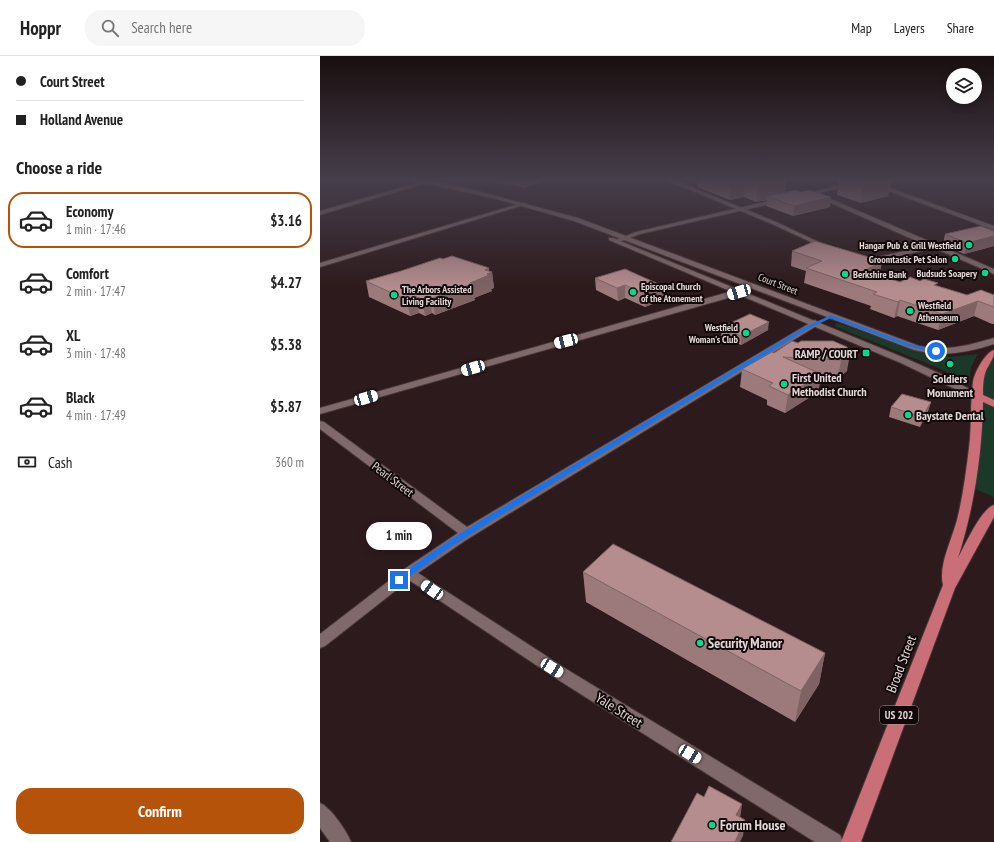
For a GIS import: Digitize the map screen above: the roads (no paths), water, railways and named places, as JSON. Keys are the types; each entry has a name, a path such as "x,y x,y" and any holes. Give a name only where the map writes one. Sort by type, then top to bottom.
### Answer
{"highway":[{"name":"Broad Street","path":"948,588 951,559 963,520 970,487 976,426 978,381 982,370 994,353"},
{"path":"977,396 994,404"},
{"name":"Broad Street","path":"851,842 948,588 994,509"}],"street":[{"path":"320,265 485,216"},
{"name":"Court Street","path":"557,216 576,219 626,237 753,287 909,345 930,350 958,352 994,342"},
{"name":"Court Street","path":"557,216 565,221 815,323 929,372 977,396"},
{"path":"616,242 626,237 717,216"},
{"path":"755,216 833,251"},
{"path":"865,216 994,272"},
{"path":"960,216 994,229"},
{"path":"983,224 994,222"},
{"path":"982,233 994,229"},
{"path":"853,261 860,264 943,242"},
{"path":"673,265 686,260"},
{"path":"320,411 753,287"},
{"path":"320,642 408,573 466,533 815,323 831,316"},
{"name":"Pearl Street","path":"320,424 466,533"},
{"name":"Yale Street","path":"408,573 463,611 676,746 833,842"},
{"path":"320,812 341,842"}],"place":[{"name":"Hangar Pub & Grill Westfield","path":"969,245"},
{"name":"Groomtastic Pet Salon","path":"955,259"},
{"name":"Budsuds Soapery","path":"985,273"},
{"name":"Berkshire Bank","path":"845,274"},
{"name":"Episcopal Church of the Atonement","path":"633,292"},
{"name":"The Arbors Assisted Living Facility","path":"394,295"},
{"name":"Westfield Athenaeum","path":"910,311"},
{"name":"Westfield Woman's Club","path":"746,333"},
{"name":"RAMP / COURT","path":"866,353"},
{"name":"Soldiers Monument","path":"950,364"},
{"name":"First United Methodist Church","path":"784,384"},
{"name":"Baystate Dental","path":"908,415"},
{"name":"Security Manor","path":"700,643"},
{"name":"Forum House","path":"712,825"}]}
